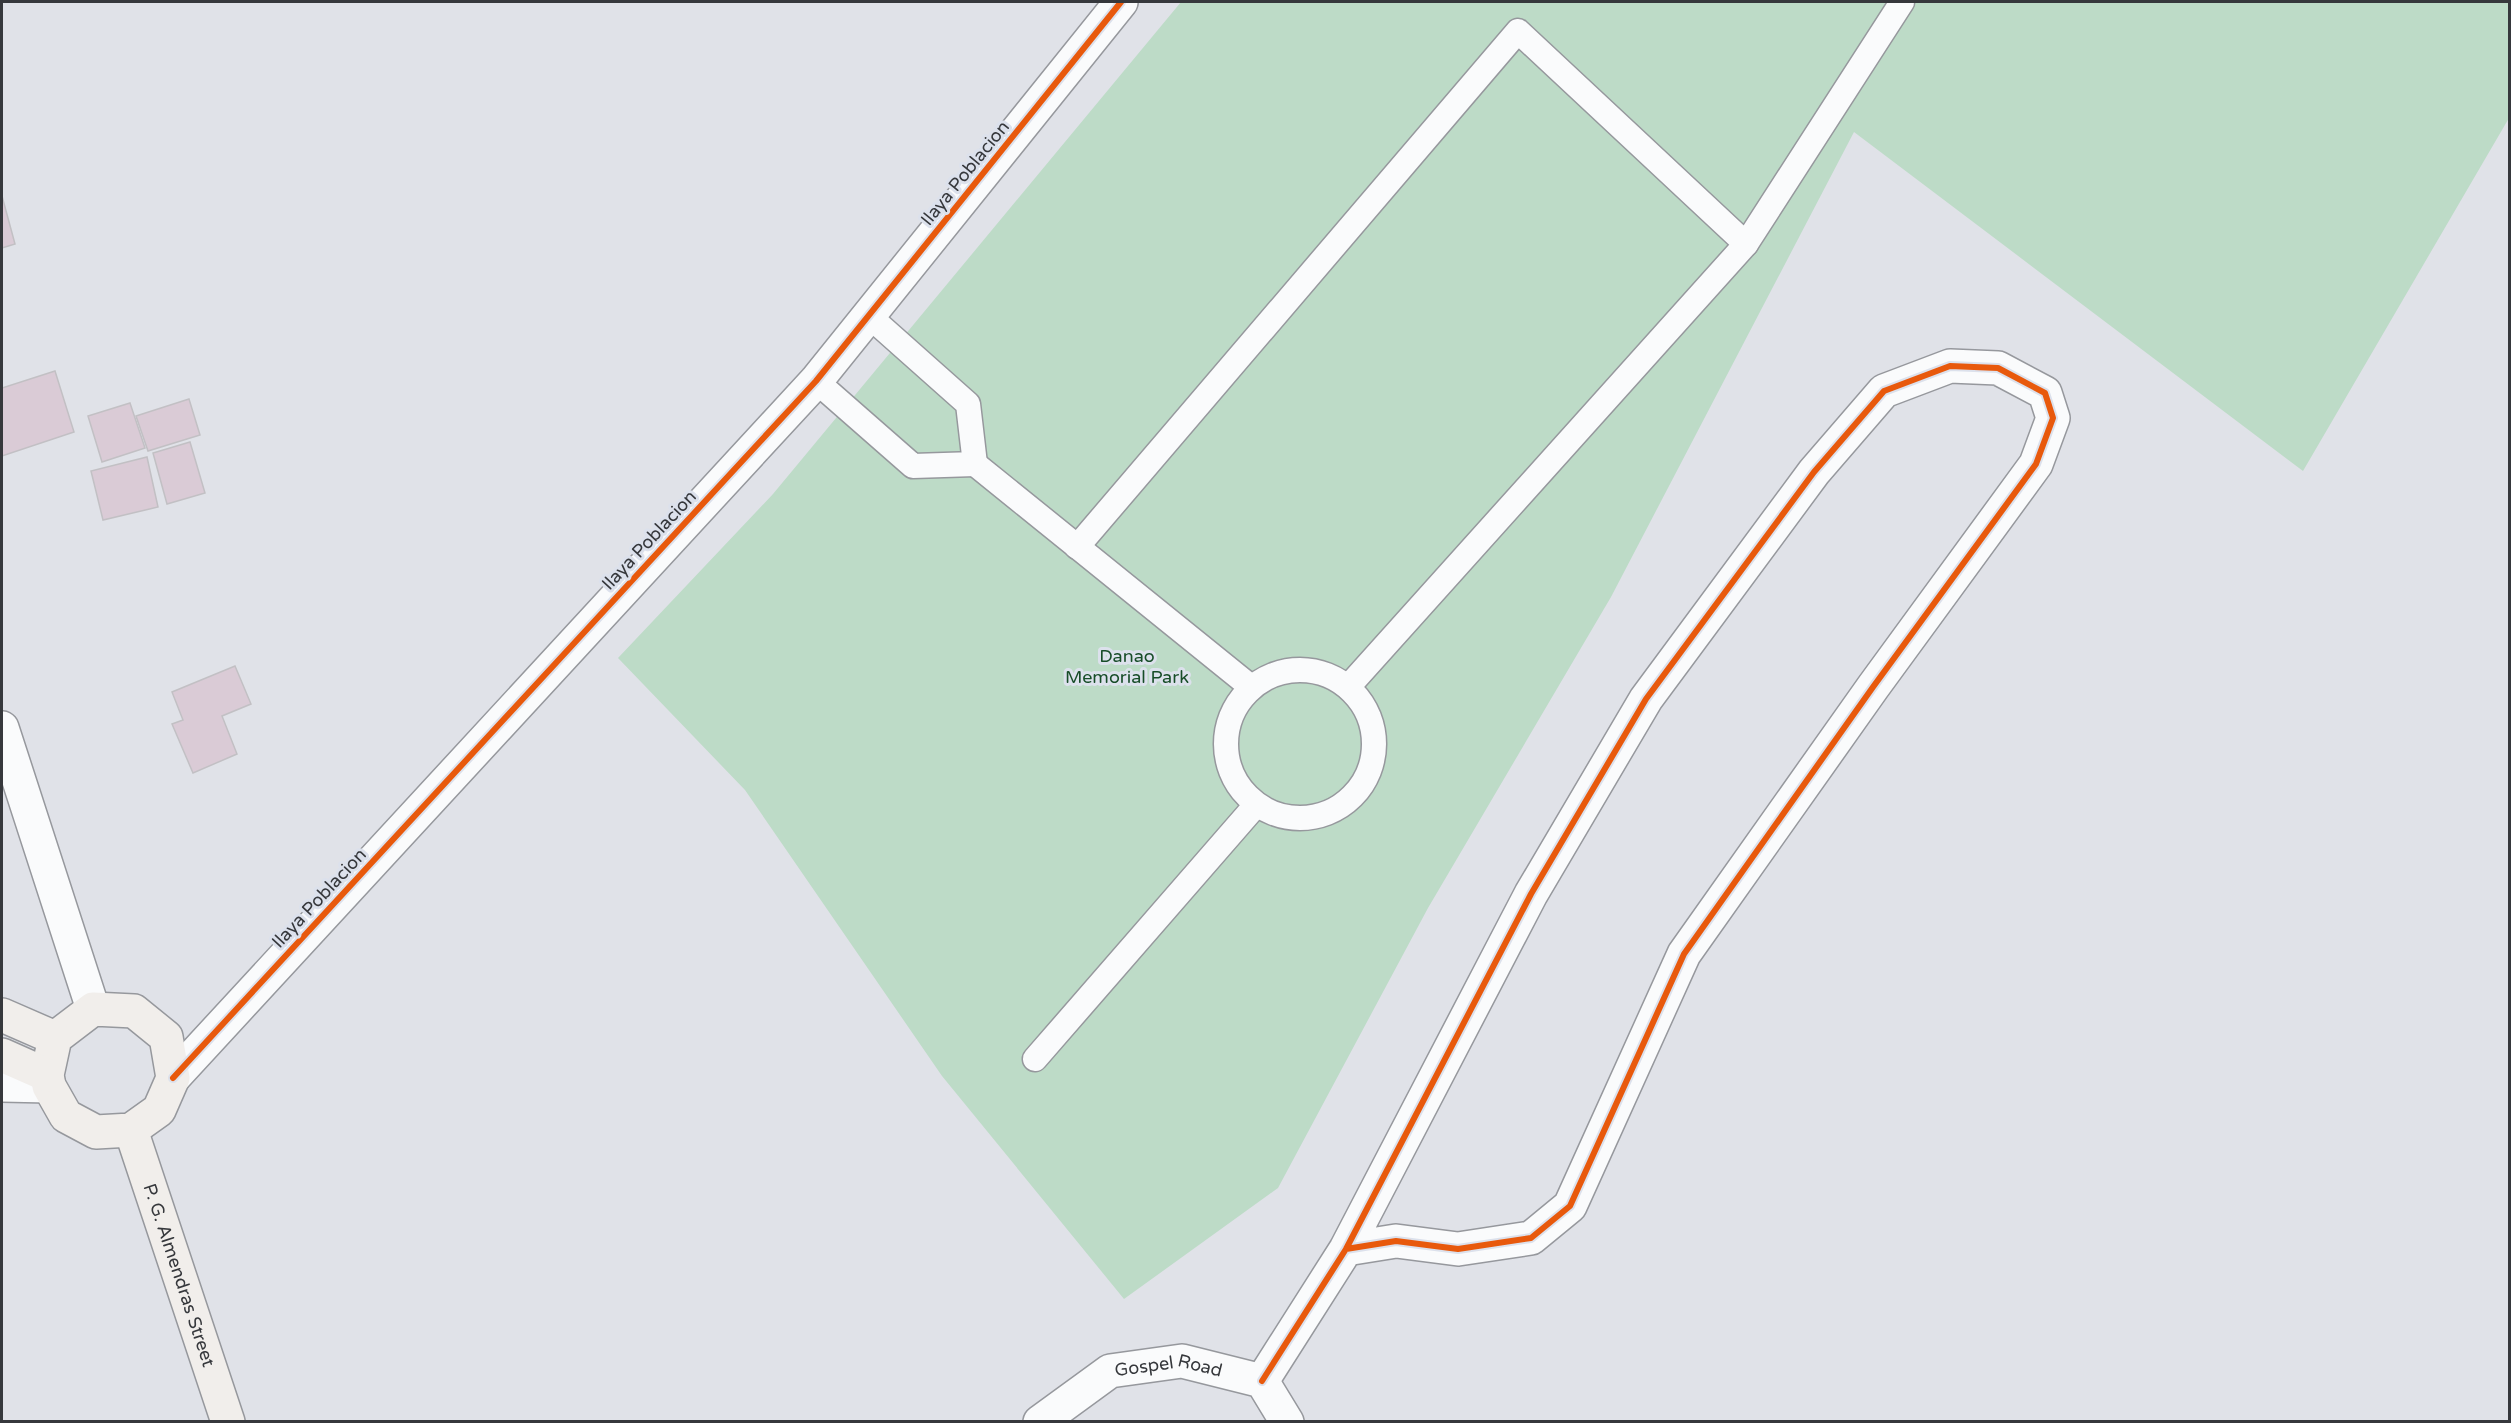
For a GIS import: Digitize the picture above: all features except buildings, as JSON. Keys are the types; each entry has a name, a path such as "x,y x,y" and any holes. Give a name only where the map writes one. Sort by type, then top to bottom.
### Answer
{"main road":[{"path":"2,1055 48,1080 66,1116 96,1132 131,1130 159,1110 173,1078 166,1038 134,1011 93,1009 55,1038 48,1080"},
{"path":"2,1015 55,1038"},
{"name":"P. G. Almendras Street","path":"131,1130 228,1422"}],"street":[{"name":"Ilaya Poblacion","path":"173,1078 816,381 1121,2"},
{"path":"1287,1422 1262,1381 1346,1249 1531,894 1646,699 1814,472 1884,391 1950,366 1998,368 2045,393 2053,418 2036,464 1873,687 1684,954 1570,1206 1531,1238 1458,1249 1396,1240 1346,1249"},
{"path":"2,728 93,1009"},
{"path":"2,1085 48,1080"},
{"name":"Gospel Road","path":"1040,1422 1110,1371 1182,1361 1262,1381"}],"lane":[{"path":"1348,687 1746,243 1902,2"},
{"path":"1077,547 1518,31 1746,243"},
{"path":"869,316 968,404 975,464"},
{"path":"816,381 913,466 975,464 1251,687"},
{"path":"1301,669 1326,674 1348,687 1366,709 1374,734 1370,767 1354,796 1333,811 1308,819 1279,816 1256,805 1234,780 1225,756 1226,732 1235,707 1251,687 1271,675 1301,669"},
{"path":"1035,1059 1256,805"}],"green space":[{"name":"Danao Memorial Park","path":"1181,2 2509,2 2509,118 2303,471 1854,132 1611,597 1428,908 1278,1188 1124,1299 942,1076 745,790 618,658 773,494"}],"cycle path":[{"path":"173,1078 816,381 1121,2"},
{"path":"1262,1381 1346,1249 1531,894 1646,699 1814,472 1884,391 1950,366 1998,368 2045,393 2053,418 2036,464 1873,687 1684,954 1570,1206 1531,1238 1458,1249 1396,1241 1346,1249"}]}
